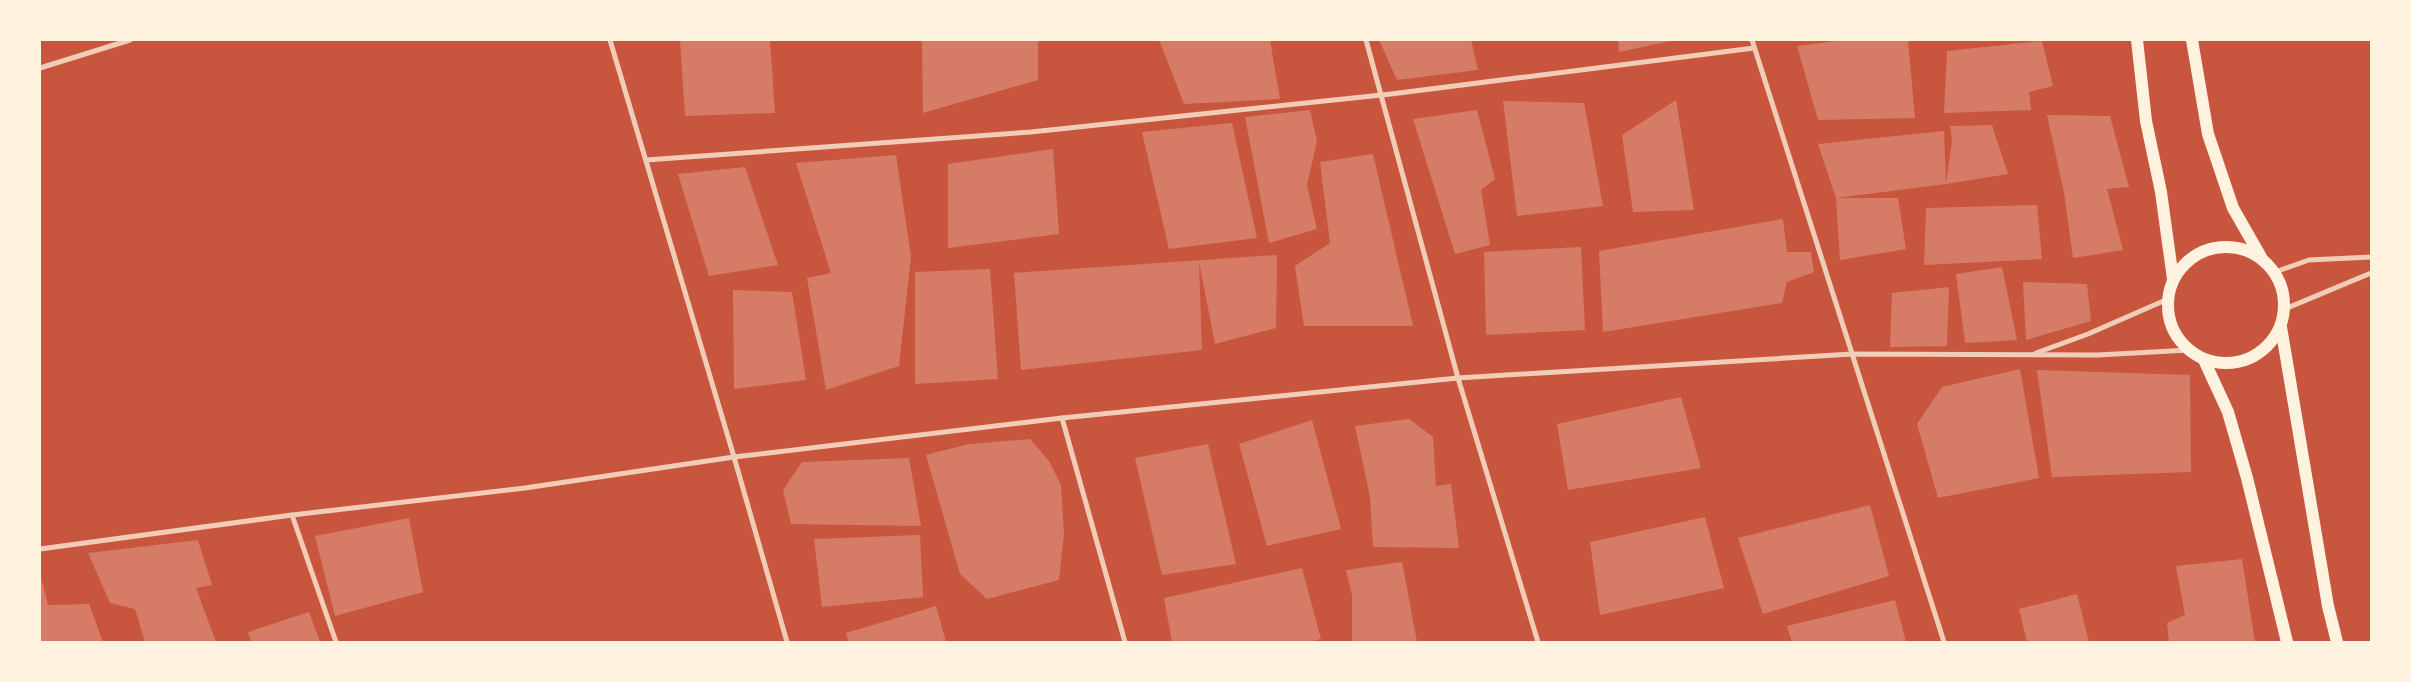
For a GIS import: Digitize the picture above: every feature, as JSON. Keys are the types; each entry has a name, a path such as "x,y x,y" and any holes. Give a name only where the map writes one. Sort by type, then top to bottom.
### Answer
{"main road":[{"path":"2137,40 2146,121 2161,192 2174,279"},
{"path":"2192,40 2208,134 2234,208 2261,257 2275,272 2284,291 2285,309 2281,327 2272,343 2258,355 2241,362 2222,364 2204,360 2189,350 2176,336 2169,319 2168,299 2174,279 2185,263 2202,251 2222,246 2243,248 2261,257"},
{"path":"2281,327 2328,606 2337,642"},
{"path":"2204,360 2228,412 2245,469 2287,642"}],"street":[{"path":"40,68 130,40"},
{"path":"610,40 787,642"},
{"path":"1366,40 1458,378 1538,642"},
{"path":"1752,40 1944,642"},
{"path":"646,160 1031,132 1382,95 1754,48"},
{"path":"2275,272 2309,260 2371,257"},
{"path":"2285,309 2371,273"},
{"path":"2033,354 2088,334 2168,299"},
{"path":"40,549 292,515 525,488 734,457 1062,418 1458,378 1852,354 2098,355 2189,350"},
{"path":"1062,418 1125,642"},
{"path":"292,515 336,642"}],"building":[{"path":"680,40 770,40 775,113 685,116"},
{"path":"922,40 1038,40 1038,80 923,113"},
{"path":"1159,40 1270,40 1280,99 1184,104"},
{"path":"1379,40 1471,40 1478,70 1397,80"},
{"path":"1618,40 1671,40 1671,41 1619,52"},
{"path":"1845,40 1908,40 1915,118 1818,120 1797,46"},
{"path":"2042,41 2053,86 2029,92 2031,110 1944,113 1947,51"},
{"path":"1676,100 1694,210 1633,212 1622,135"},
{"path":"1503,101 1584,103 1603,206 1517,216"},
{"path":"1310,110 1317,141 1307,185 1317,229 1269,243 1245,117"},
{"path":"1477,110 1495,179 1481,190 1490,245 1455,254 1413,119"},
{"path":"2047,115 2110,116 2129,187 2107,189 2123,250 2073,258 2064,193"},
{"path":"1232,123 1257,238 1169,249 1142,132"},
{"path":"1992,125 2008,174 1946,184 1952,141 1950,126"},
{"path":"1944,131 1946,184 1836,198 1818,144"},
{"path":"1053,149 1059,234 948,248 948,164"},
{"path":"1373,154 1413,326 1304,326 1295,266 1330,243 1320,162"},
{"path":"896,155 911,257 899,366 826,390 807,278 831,273 796,163"},
{"path":"745,167 778,265 709,276 678,174"},
{"path":"1836,198 1898,198 1906,249 1840,260"},
{"path":"2037,205 2042,259 1924,265 1926,208"},
{"path":"1783,219 1787,252 1811,252 1814,272 1787,282 1782,303 1603,332 1599,251"},
{"path":"1581,247 1585,330 1486,335 1484,252"},
{"path":"1277,255 1276,328 1215,344 1199,262 1202,350 1021,370 1014,273"},
{"path":"2002,267 2017,340 1965,343 1956,274"},
{"path":"990,269 998,379 915,384 915,272"},
{"path":"2023,282 2087,284 2091,321 2026,340"},
{"path":"1949,287 1947,346 1890,347 1892,293"},
{"path":"733,290 792,292 806,380 734,389"},
{"path":"2020,369 2039,478 1938,498 1917,424 1942,387"},
{"path":"2037,370 2190,375 2191,472 2052,477"},
{"path":"1681,397 1701,468 1568,490 1557,424"},
{"path":"1409,419 1433,437 1436,486 1451,484 1459,548 1373,547 1370,497 1355,426"},
{"path":"1312,420 1341,529 1267,546 1239,444"},
{"path":"1030,439 1049,461 1061,485 1064,534 1059,580 987,599 960,574 926,455 969,444"},
{"path":"1208,444 1236,564 1162,575 1135,458"},
{"path":"909,458 921,526 791,524 783,490 802,462"},
{"path":"1870,505 1889,576 1763,614 1738,538"},
{"path":"1705,517 1724,588 1600,615 1590,542"},
{"path":"409,518 423,592 335,616 315,536"},
{"path":"920,535 923,597 822,607 814,539"},
{"path":"198,540 212,585 196,588 216,642 145,642 135,609 110,603 88,553"},
{"path":"2242,559 2255,642 2169,642 2167,623 2185,615 2176,566"},
{"path":"1402,562 1417,642 1352,642 1352,595 1346,570"},
{"path":"1302,568 1321,639 1308,642 1172,642 1164,598"},
{"path":"40,573 48,605 89,604 103,642 40,642"},
{"path":"2077,594 2089,642 2027,642 2019,609"},
{"path":"1895,600 1906,642 1792,642 1787,626"},
{"path":"936,606 946,642 849,642 846,633"},
{"path":"309,612 320,642 251,642 248,632"}]}
